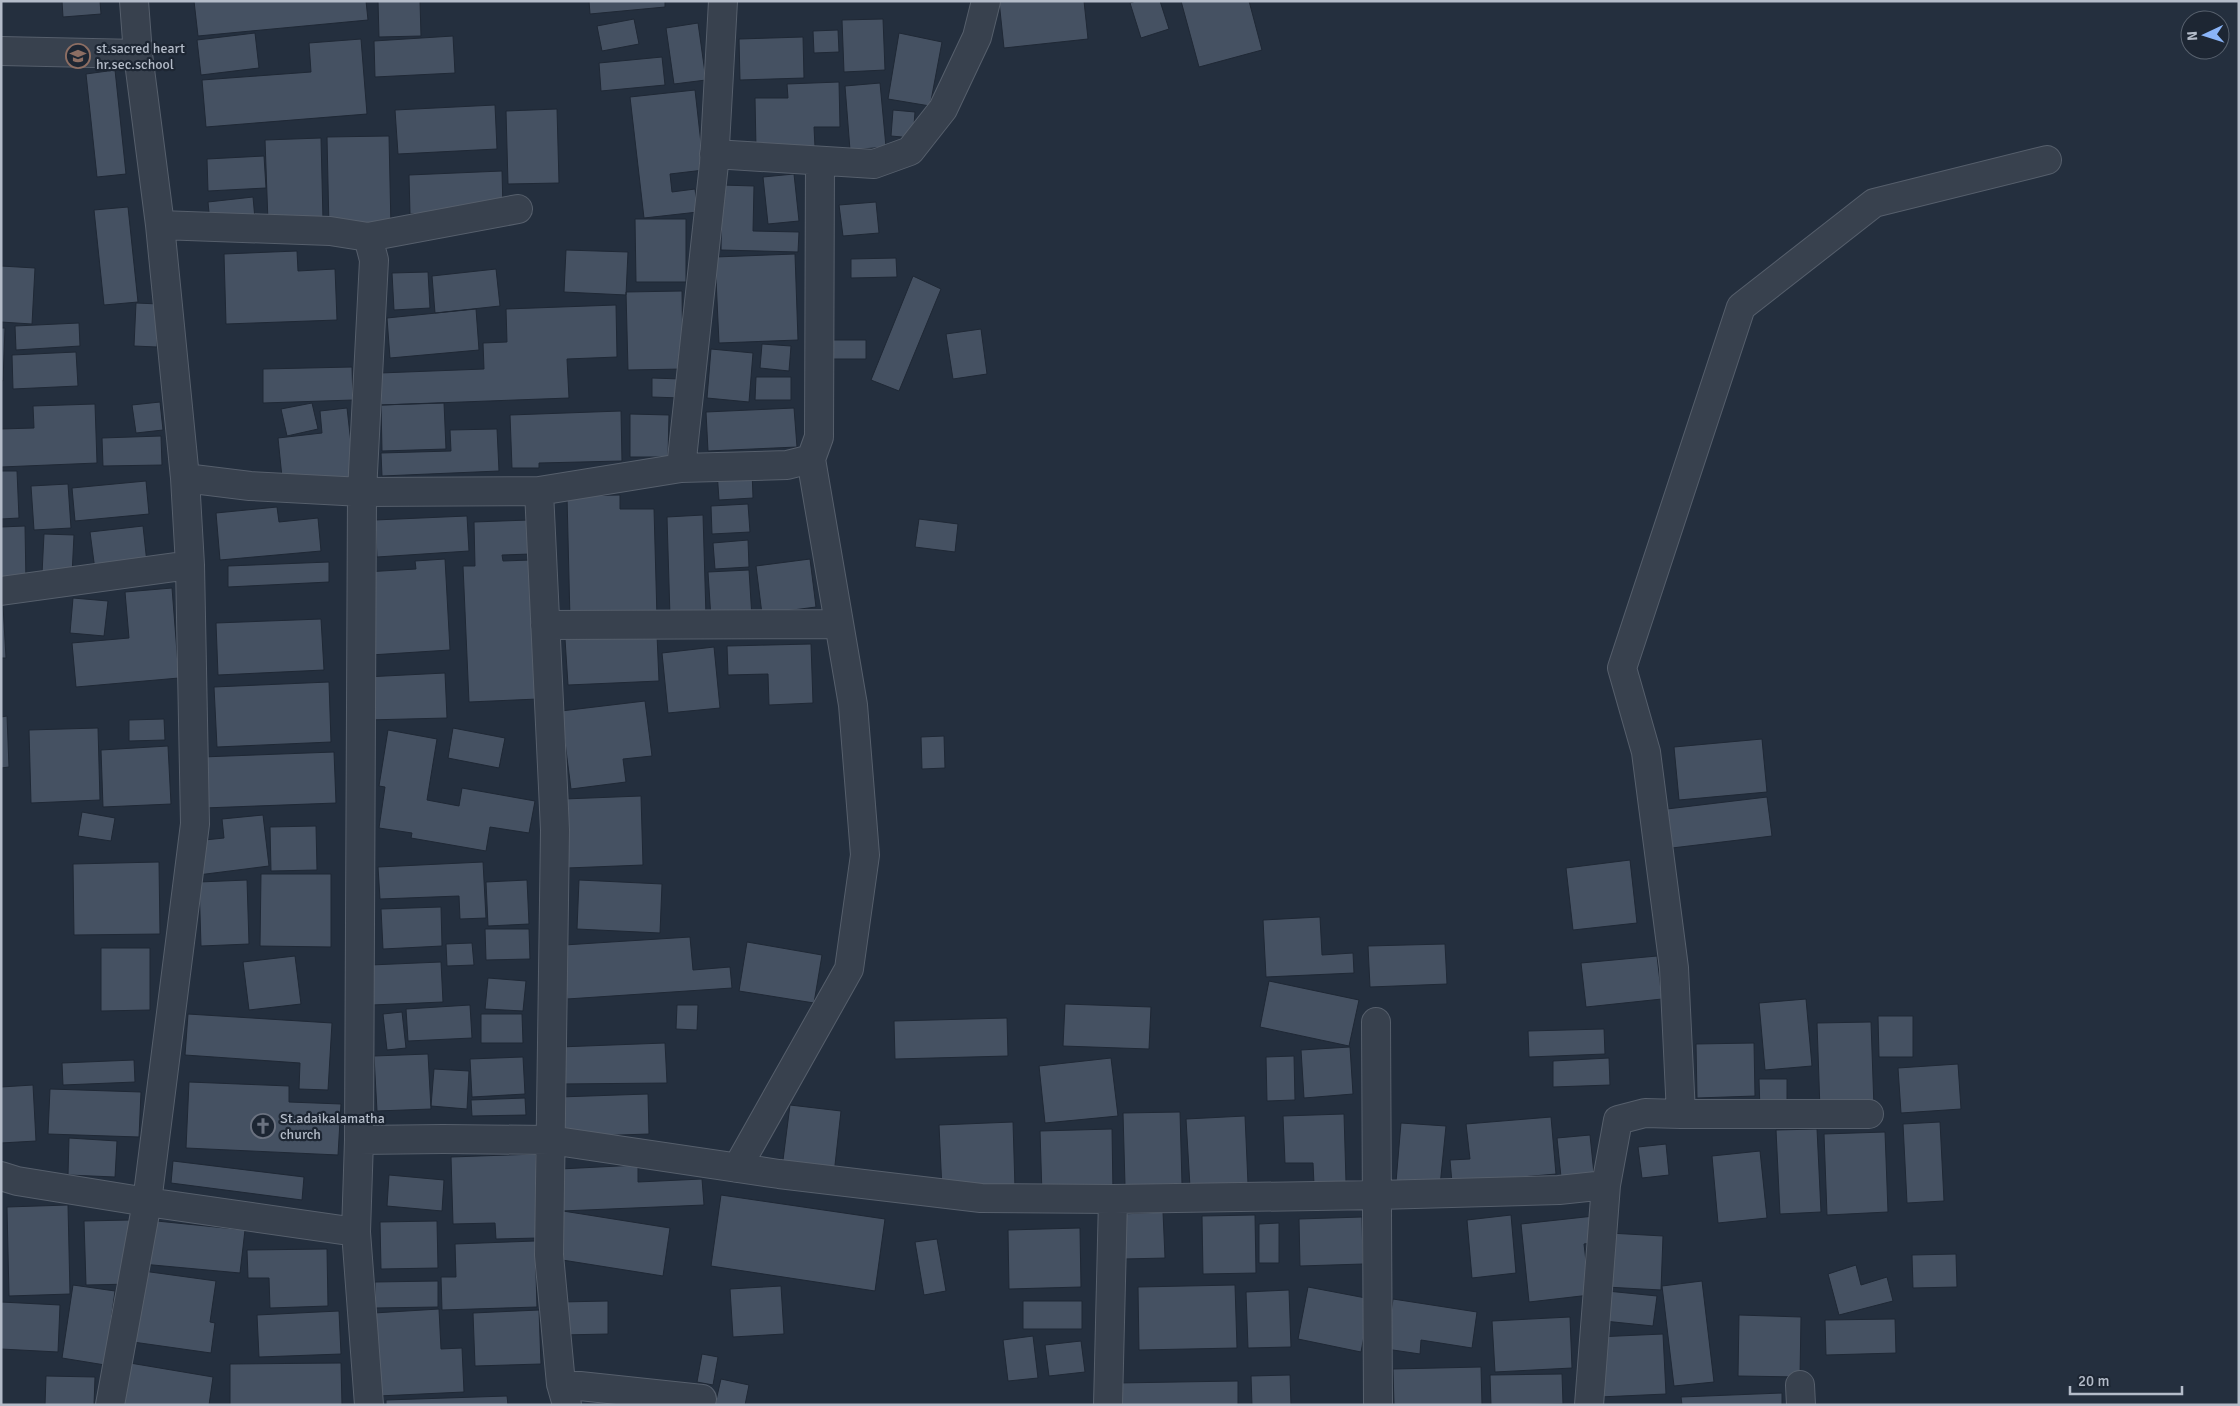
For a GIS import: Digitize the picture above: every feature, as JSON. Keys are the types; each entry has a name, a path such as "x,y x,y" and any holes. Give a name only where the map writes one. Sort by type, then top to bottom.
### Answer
{"street":[{"path":"110,1405 147,1202 195,824 190,565 185,478 160,225 138,54 134,1"},
{"path":"680,468 714,154 723,1"},
{"path":"714,154 874,164 910,151 943,109 977,37 986,1"},
{"path":"1,51 138,54"},
{"path":"1681,1114 1674,968 1646,752 1622,668 1741,307 1874,203 2047,160"},
{"path":"737,1168 848,969 865,855 853,705 811,459 819,437 820,161"},
{"path":"160,225 330,230 368,237 518,209"},
{"path":"368,237 374,260 362,492 359,1140 356,1232 369,1405"},
{"path":"185,478 250,486 362,492 539,490 680,468 787,465 811,459"},
{"path":"539,490 555,830 549,1255 564,1394 702,1399"},
{"path":"1,591 190,565"},
{"path":"546,625 839,624"},
{"path":"1376,1022 1378,1405"},
{"path":"1589,1405 1606,1185 1618,1120 1645,1113 1869,1114"},
{"path":"359,1140 550,1140 737,1168 981,1198 1113,1199 1378,1195 1559,1190 1606,1185"},
{"path":"1,1176 17,1181 147,1202 356,1232"},
{"path":"1108,1405 1113,1199"}],"building":[{"path":"62,1 100,1 101,14 63,17"},
{"path":"194,1 366,1 368,20 198,36"},
{"path":"378,1 420,1 421,36 379,37"},
{"path":"589,1 665,1 665,7 590,14"},
{"path":"999,1 1084,1 1088,39 1004,48"},
{"path":"1136,1 1160,1 1169,29 1141,38 1130,3"},
{"path":"1181,1 1249,1 1262,50 1199,67"},
{"path":"634,19 639,44 602,51 597,26"},
{"path":"883,19 885,70 844,72 842,20"},
{"path":"698,23 706,80 674,84 666,28"},
{"path":"838,30 839,52 814,53 813,31"},
{"path":"255,33 259,68 201,75 197,40"},
{"path":"899,33 942,42 930,106 888,99"},
{"path":"453,36 455,73 375,77 374,41"},
{"path":"803,37 804,78 740,80 739,39"},
{"path":"361,39 367,114 206,127 202,80 311,72 309,43"},
{"path":"662,57 665,85 601,91 599,63"},
{"path":"115,70 126,174 97,177 86,74"},
{"path":"839,82 840,127 814,127 815,147 756,148 755,98 788,98 787,84"},
{"path":"880,83 886,147 850,150 845,86"},
{"path":"695,90 704,170 670,174 672,192 695,189 698,212 644,218 630,97"},
{"path":"495,105 497,149 398,154 395,110"},
{"path":"557,109 559,183 508,184 506,111"},
{"path":"893,110 915,112 913,138 891,136"},
{"path":"389,136 391,228 329,229 327,137"},
{"path":"321,138 323,220 268,222 265,140"},
{"path":"264,156 266,188 208,191 207,159"},
{"path":"502,171 503,210 410,214 409,175"},
{"path":"794,174 799,221 768,224 763,177"},
{"path":"722,185 754,186 753,231 799,232 798,252 721,250"},
{"path":"253,197 255,219 210,223 208,202"},
{"path":"876,202 879,233 843,236 839,205"},
{"path":"128,207 138,302 104,305 94,210"},
{"path":"635,219 686,219 686,282 636,282"},
{"path":"566,250 628,252 626,295 564,292"},
{"path":"297,251 298,271 335,269 337,320 226,324 224,254"},
{"path":"795,254 798,340 719,343 715,257"},
{"path":"896,258 897,277 851,278 851,259"},
{"path":"1,266 35,268 32,324 1,322"},
{"path":"496,269 500,306 435,313 432,276"},
{"path":"428,272 430,308 394,310 392,273"},
{"path":"913,276 941,289 899,391 871,380"},
{"path":"682,291 683,369 628,370 626,292"},
{"path":"136,303 159,304 157,347 134,346"},
{"path":"616,305 617,357 567,359 569,398 381,405 380,373 484,369 483,343 507,342 506,309"},
{"path":"476,309 479,350 390,358 387,318"},
{"path":"79,323 80,346 16,350 15,326"},
{"path":"1,328 5,328 3,381 1,380"},
{"path":"981,329 987,374 953,379 946,334"},
{"path":"833,340 866,340 866,359 833,359"},
{"path":"762,344 791,346 789,371 760,368"},
{"path":"711,349 753,353 749,402 707,398"},
{"path":"76,352 78,386 13,389 12,355"},
{"path":"352,367 353,400 263,403 263,369"},
{"path":"756,377 791,377 791,400 755,400"},
{"path":"652,378 681,379 681,398 652,397"},
{"path":"160,402 163,430 136,433 132,405"},
{"path":"312,403 318,429 287,436 281,409"},
{"path":"444,403 446,449 382,451 381,405"},
{"path":"95,404 97,463 1,467 1,429 34,428 33,406"},
{"path":"347,408 355,479 283,487 278,438 322,433 320,411"},
{"path":"794,408 797,447 708,451 706,412"},
{"path":"621,411 622,461 539,463 539,468 512,468 510,415"},
{"path":"630,414 669,415 668,457 630,457"},
{"path":"497,429 499,471 382,476 381,453 451,451 450,430"},
{"path":"161,436 162,465 103,466 102,438"},
{"path":"752,470 753,498 719,500 717,471"},
{"path":"1,471 17,471 19,518 1,519"},
{"path":"146,481 149,514 75,521 72,488"},
{"path":"68,484 71,528 34,530 31,486"},
{"path":"620,495 620,509 654,509 657,618 570,620 567,496"},
{"path":"748,504 750,532 712,534 711,506"},
{"path":"277,507 279,522 318,518 321,551 220,560 216,513"},
{"path":"703,515 706,616 670,617 667,517"},
{"path":"467,516 469,551 377,557 375,520"},
{"path":"919,519 958,524 955,552 915,547"},
{"path":"529,520 531,554 502,555 503,561 531,560 538,699 469,702 463,566 475,566 474,522"},
{"path":"25,526 26,583 1,583 1,527"},
{"path":"143,526 147,563 95,570 90,532"},
{"path":"44,534 74,535 72,575 42,574"},
{"path":"748,540 749,567 715,569 713,543"},
{"path":"445,559 450,650 370,655 365,572 416,569 415,561"},
{"path":"810,559 816,607 762,614 756,566"},
{"path":"329,562 329,582 228,587 228,566"},
{"path":"749,570 752,618 711,619 708,572"},
{"path":"172,588 179,678 76,687 72,643 129,638 125,592"},
{"path":"73,598 108,601 104,636 70,633"},
{"path":"3,605 6,658 1,658 1,606"},
{"path":"321,619 324,670 218,675 216,623"},
{"path":"657,635 659,681 568,685 565,639"},
{"path":"811,644 813,703 769,705 768,674 728,675 727,646"},
{"path":"714,647 720,708 668,713 662,653"},
{"path":"445,673 447,718 367,720 365,677"},
{"path":"329,682 331,742 217,747 214,687"},
{"path":"645,701 652,756 623,759 626,782 571,789 561,711"},
{"path":"7,716 9,767 1,768 1,717"},
{"path":"164,719 165,740 129,741 129,720"},
{"path":"98,728 100,800 31,803 29,730"},
{"path":"453,728 505,738 499,768 448,758"},
{"path":"388,730 437,739 427,800 459,806 462,788 535,801 529,833 490,827 486,851 411,838 412,833 379,828 385,787 379,786"},
{"path":"944,736 945,768 922,769 921,737"},
{"path":"1762,739 1767,792 1679,800 1674,747"},
{"path":"168,746 171,804 103,807 101,750"},
{"path":"334,752 336,803 204,808 202,757"},
{"path":"641,796 643,865 567,868 564,799"},
{"path":"1767,797 1772,836 1672,848 1667,809"},
{"path":"82,812 115,818 111,841 78,836"},
{"path":"263,815 269,866 198,875 195,841 224,838 222,819"},
{"path":"316,826 317,870 271,871 270,827"},
{"path":"1630,860 1637,923 1573,930 1566,868"},
{"path":"159,862 160,934 74,935 73,864"},
{"path":"483,862 486,918 460,919 459,896 380,899 378,867"},
{"path":"261,874 331,874 331,947 260,946"},
{"path":"247,880 249,944 201,946 199,882"},
{"path":"527,880 529,924 488,926 486,882"},
{"path":"579,880 662,884 660,933 577,929"},
{"path":"441,907 442,946 383,949 381,909"},
{"path":"1320,917 1322,955 1353,953 1354,973 1266,977 1263,920"},
{"path":"485,929 529,929 530,959 486,960"},
{"path":"690,937 693,970 730,967 732,988 567,999 564,945"},
{"path":"747,942 822,955 814,1003 739,991"},
{"path":"472,943 474,965 447,966 446,944"},
{"path":"1445,944 1447,984 1370,987 1368,946"},
{"path":"101,948 150,948 150,1010 101,1011"},
{"path":"295,956 301,1004 249,1010 243,962"},
{"path":"1657,956 1662,999 1586,1007 1581,963"},
{"path":"441,962 443,1002 372,1005 370,965"},
{"path":"488,978 526,981 523,1011 485,1009"},
{"path":"1269,981 1359,1000 1349,1046 1260,1027"},
{"path":"1806,999 1812,1066 1765,1070 1759,1003"},
{"path":"1065,1004 1151,1007 1149,1049 1063,1046"},
{"path":"470,1005 472,1038 408,1041 406,1009"},
{"path":"677,1005 698,1005 697,1030 676,1029"},
{"path":"402,1012 406,1048 387,1050 383,1014"},
{"path":"188,1014 332,1023 328,1090 299,1089 300,1063 185,1055"},
{"path":"481,1014 522,1014 523,1043 481,1043"},
{"path":"1878,1016 1913,1016 1913,1057 1879,1057"},
{"path":"1007,1018 1008,1056 895,1059 894,1021"},
{"path":"1871,1022 1874,1108 1820,1110 1817,1023"},
{"path":"1604,1029 1605,1054 1529,1057 1528,1031"},
{"path":"665,1043 667,1083 560,1084 559,1047"},
{"path":"1754,1043 1755,1096 1697,1098 1696,1044"},
{"path":"1350,1047 1353,1094 1304,1098 1301,1050"},
{"path":"428,1054 431,1109 377,1111 374,1056"},
{"path":"1294,1056 1295,1100 1267,1101 1266,1057"},
{"path":"523,1057 525,1094 472,1097 470,1059"},
{"path":"1111,1058 1118,1116 1045,1123 1039,1066"},
{"path":"1609,1058 1610,1085 1553,1087 1553,1061"},
{"path":"134,1060 135,1082 63,1085 62,1063"},
{"path":"1958,1064 1961,1109 1901,1113 1898,1068"},
{"path":"434,1069 469,1071 467,1109 431,1106"},
{"path":"1759,1079 1787,1079 1787,1110 1760,1111"},
{"name":"St.adaikalamatha church","path":"189,1082 289,1086 289,1102 341,1104 338,1155 186,1148"},
{"path":"33,1085 36,1141 1,1143 1,1087"},
{"path":"50,1089 141,1092 139,1137 48,1134"},
{"path":"648,1094 649,1134 560,1137 559,1097"},
{"path":"525,1098 526,1115 472,1116 471,1100"},
{"path":"790,1105 841,1111 834,1174 782,1168"},
{"path":"1180,1112 1182,1184 1125,1185 1123,1113"},
{"path":"1344,1114 1346,1182 1314,1184 1313,1163 1285,1163 1283,1116"},
{"path":"1245,1116 1248,1184 1190,1187 1186,1119"},
{"path":"1551,1117 1556,1174 1452,1183 1450,1160 1470,1159 1466,1124"},
{"path":"1013,1122 1015,1188 942,1190 939,1125"},
{"path":"1940,1122 1944,1201 1907,1203 1903,1124"},
{"path":"1401,1123 1446,1126 1440,1186 1396,1182"},
{"path":"1112,1129 1113,1193 1042,1195 1040,1131"},
{"path":"1817,1129 1821,1212 1780,1214 1776,1130"},
{"path":"1885,1132 1888,1212 1827,1215 1824,1134"},
{"path":"1590,1135 1594,1174 1561,1177 1557,1138"},
{"path":"69,1138 117,1141 115,1177 68,1175"},
{"path":"1666,1144 1669,1175 1642,1178 1638,1147"},
{"path":"1760,1151 1767,1218 1718,1223 1712,1156"},
{"path":"536,1154 538,1238 496,1239 495,1223 453,1224 451,1157"},
{"path":"173,1161 304,1177 302,1200 171,1183"},
{"path":"638,1165 638,1182 702,1179 704,1205 562,1211 560,1169"},
{"path":"389,1175 444,1180 442,1211 387,1206"},
{"path":"721,1195 885,1219 875,1291 711,1266"},
{"path":"68,1205 70,1294 9,1296 7,1207"},
{"path":"563,1211 670,1228 663,1276 556,1259"},
{"path":"1163,1212 1165,1258 1124,1259 1122,1214"},
{"path":"1255,1215 1256,1273 1203,1274 1202,1216"},
{"path":"1511,1215 1516,1273 1472,1278 1467,1220"},
{"path":"1594,1216 1597,1242 1584,1244 1590,1295 1529,1302 1521,1224"},
{"path":"1362,1217 1363,1264 1300,1266 1299,1219"},
{"path":"130,1220 132,1284 86,1285 84,1221"},
{"path":"147,1220 245,1230 240,1273 142,1264"},
{"path":"437,1221 438,1268 381,1269 380,1222"},
{"path":"1279,1223 1279,1263 1259,1263 1259,1224"},
{"path":"1080,1228 1081,1287 1009,1289 1008,1230"},
{"path":"1609,1233 1663,1236 1661,1290 1606,1287"},
{"path":"937,1239 946,1291 924,1295 915,1242"},
{"path":"535,1241 537,1307 442,1310 441,1277 456,1277 455,1244"},
{"path":"327,1249 328,1306 270,1308 269,1278 248,1278 247,1250"},
{"path":"1956,1254 1957,1287 1913,1288 1912,1255"},
{"path":"1856,1265 1861,1285 1887,1277 1893,1301 1839,1315 1828,1274"},
{"path":"143,1271 216,1281 210,1322 215,1323 211,1353 133,1342"},
{"path":"438,1281 438,1307 375,1308 375,1282"},
{"path":"1702,1281 1714,1382 1674,1386 1662,1286"},
{"path":"73,1285 115,1291 105,1365 62,1358"},
{"path":"1235,1285 1237,1348 1139,1350 1138,1287"},
{"path":"781,1286 784,1334 733,1337 730,1289"},
{"path":"1308,1287 1371,1299 1361,1352 1298,1339"},
{"path":"1289,1290 1291,1347 1248,1348 1246,1292"},
{"path":"1607,1291 1657,1296 1653,1326 1604,1321"},
{"path":"1393,1299 1477,1312 1472,1348 1421,1340 1420,1354 1386,1349"},
{"path":"608,1301 608,1334 562,1335 561,1302"},
{"path":"1023,1301 1082,1301 1082,1329 1023,1329"},
{"path":"1,1302 60,1305 58,1352 1,1349"},
{"path":"439,1309 441,1349 462,1348 464,1392 378,1396 374,1313"},
{"path":"539,1310 541,1364 475,1366 473,1313"},
{"path":"339,1311 341,1354 259,1357 257,1315"},
{"path":"1739,1315 1801,1317 1800,1377 1738,1376"},
{"path":"1570,1317 1572,1368 1495,1372 1492,1321"},
{"path":"1895,1319 1896,1353 1826,1355 1825,1320"},
{"path":"1663,1334 1666,1394 1599,1397 1596,1337"},
{"path":"1033,1336 1038,1378 1008,1381 1003,1340"},
{"path":"1081,1341 1085,1372 1049,1376 1045,1345"},
{"path":"702,1354 718,1357 713,1385 697,1382"},
{"path":"130,1363 213,1377 209,1405 123,1405"},
{"path":"341,1363 342,1405 230,1405 230,1364"},
{"path":"1481,1367 1482,1405 1394,1405 1393,1369"},
{"path":"1562,1374 1563,1404 1491,1405 1490,1375"},
{"path":"1290,1375 1291,1405 1252,1405 1251,1376"},
{"path":"46,1376 95,1377 94,1405 45,1405"},
{"path":"721,1379 749,1385 745,1405 715,1405"},
{"path":"1238,1381 1238,1405 1117,1405 1117,1383"},
{"path":"1782,1393 1782,1405 1682,1405 1681,1397"},
{"path":"507,1396 508,1405 386,1405 386,1400"}],"place":[{"name":"st.sacred heart hr.sec.school","path":"78,56"},
{"name":"St.adaikalamatha church","path":"263,1126"}]}
